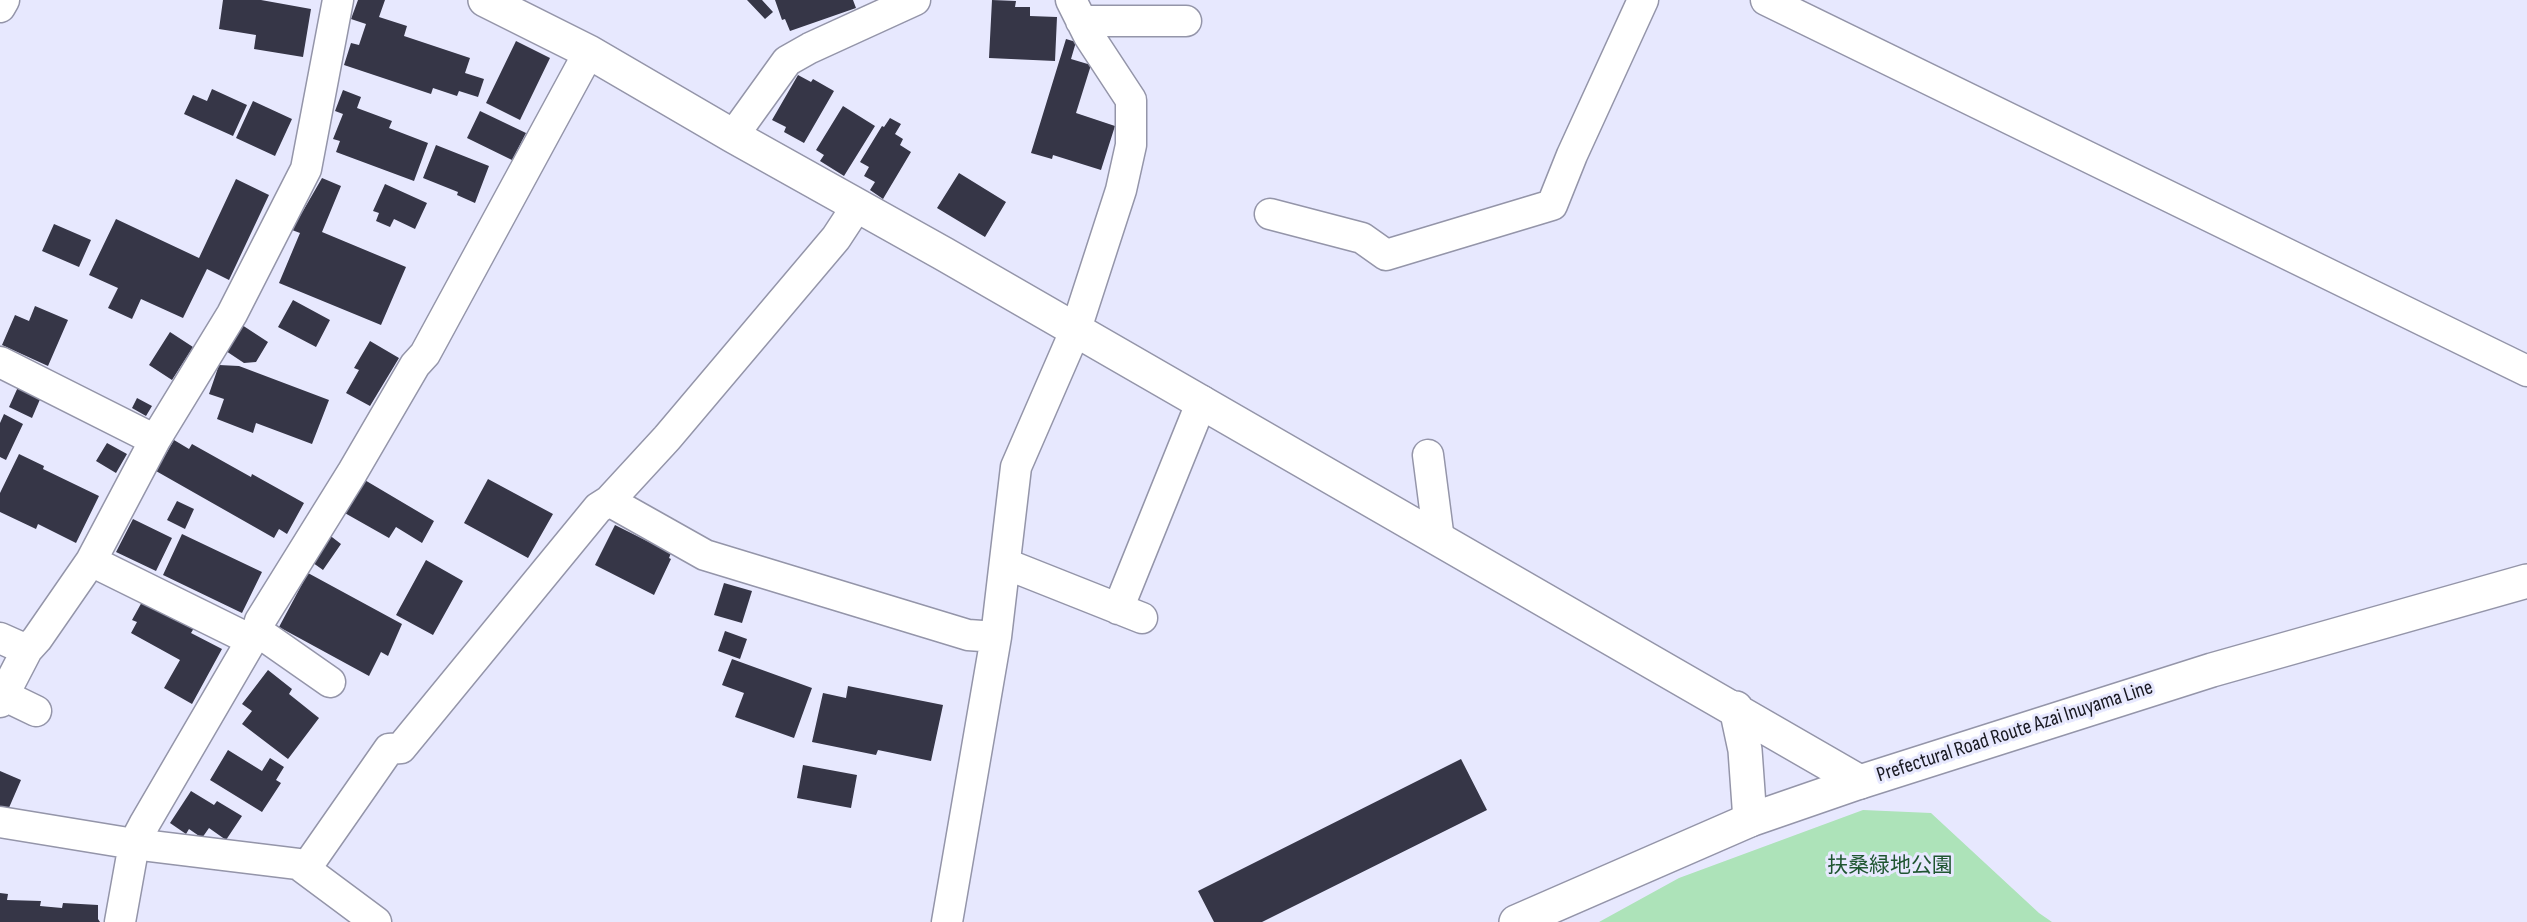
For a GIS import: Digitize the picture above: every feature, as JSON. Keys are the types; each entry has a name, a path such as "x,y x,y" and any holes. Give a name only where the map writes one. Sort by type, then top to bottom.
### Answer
{"street":[{"path":"0,6 4,0"},
{"path":"36,711 2,699 27,650 91,561 155,440 232,314 306,169 338,0"},
{"path":"485,0 589,52 1202,401 1439,540 1736,708 1860,782"},
{"path":"733,136 787,61 810,48 915,0"},
{"path":"1270,214 1362,238 1386,255 1552,205 1572,155 1643,0"},
{"path":"1766,0 2527,372"},
{"path":"1076,11 1186,21"},
{"path":"947,922 996,637 1016,467 1076,329 1121,190 1131,145 1131,100 1076,11"},
{"path":"120,922 134,844 260,621 415,365 425,354 589,52"},
{"path":"306,868 389,749 401,748 598,508 609,501 667,438 836,238 857,206"},
{"path":"0,362 155,440"},
{"path":"1006,564 1130,614 1202,401"},
{"path":"1428,455 1439,540"},
{"path":"609,501 705,555 968,635 996,637"},
{"path":"91,561 254,635 330,682"},
{"name":"Prefectural Road Route Azai Inuyama Line","path":"1516,922 1750,820 1860,782 2212,670 2527,581"},
{"path":"0,638 27,650"},
{"path":"1736,708 1745,750 1750,820"},
{"path":"0,822 134,844 298,864 376,922"}],"green space":[{"name":"扶桑緑地公園","path":"1863,810 1931,813 2039,913 2052,922 1599,922 1679,878"}],"building":[{"path":"223,0 261,0 311,9 303,57 254,49 256,35 219,29"},
{"path":"358,0 385,0 379,17 407,26 404,36 470,58 465,73 484,79 478,97 459,91 457,96 433,88 431,94 344,65 351,43 359,45 366,24 351,19"},
{"path":"747,0 762,0 773,12 765,19"},
{"path":"775,0 853,0 856,8 790,31 785,19 782,20"},
{"path":"992,0 1016,1 1015,7 1030,7 1030,16 1057,17 1055,61 989,58"},
{"path":"1066,39 1076,42 1071,59 1091,65 1076,113 1115,126 1101,170 1053,155 1052,159 1031,153"},
{"path":"516,41 550,58 520,120 486,103"},
{"path":"798,75 811,82 813,79 834,91 804,143 784,132 786,127 772,120"},
{"path":"212,89 247,105 233,136 184,114 193,95 207,101"},
{"path":"343,90 361,97 357,108 392,121 389,128 428,143 414,181 336,152 340,141 333,139 343,114 335,111"},
{"path":"253,101 292,119 275,156 236,138"},
{"path":"843,106 875,126 844,176 820,161 824,155 816,150"},
{"path":"480,111 526,133 512,160 467,138"},
{"path":"890,118 901,124 895,134 903,139 900,145 911,152 883,199 870,190 875,182 864,176 869,167 860,162 882,126 884,127"},
{"path":"436,145 489,166 475,203 457,195 458,192 423,178"},
{"path":"959,173 1006,202 985,237 937,208"},
{"path":"322,178 341,186 322,232 406,267 381,325 279,283 300,233 292,230"},
{"path":"236,179 269,195 229,280 207,269 183,318 141,299 132,319 108,308 118,288 89,275 116,219 199,258"},
{"path":"385,184 427,203 415,229 394,219 390,227 376,221 379,213 373,211"},
{"path":"54,224 91,240 79,267 42,251"},
{"path":"293,300 330,320 316,347 278,327"},
{"path":"35,306 68,320 48,366 2,345 15,315 29,321"},
{"path":"242,325 268,342 256,362 244,363 226,351"},
{"path":"170,332 193,347 172,380 149,365"},
{"path":"370,341 399,358 370,406 346,393 359,370 354,368"},
{"path":"219,365 239,366 329,400 312,444 256,423 253,433 217,419 224,399 209,394"},
{"path":"18,387 41,397 32,418 9,407"},
{"path":"137,398 152,406 146,416 132,408"},
{"path":"4,414 23,424 6,460 0,457 0,423"},
{"path":"174,440 189,449 192,444 304,503 287,534 279,529 274,538 156,471"},
{"path":"107,443 127,454 116,473 96,461"},
{"path":"19,454 44,466 43,469 99,496 76,543 38,524 36,529 0,512 0,493"},
{"path":"363,479 434,521 422,543 396,527 389,538 343,512"},
{"path":"488,479 553,514 528,558 464,523"},
{"path":"177,501 194,509 185,529 167,520"},
{"path":"133,519 172,538 156,571 116,552"},
{"path":"615,525 671,553 669,558 671,559 654,595 595,565"},
{"path":"182,534 262,572 242,613 163,575"},
{"path":"328,534 341,544 323,570 309,560"},
{"path":"426,560 463,581 433,635 396,615"},
{"path":"308,573 402,624 388,656 381,652 369,676 279,627"},
{"path":"724,583 752,591 742,623 714,615"},
{"path":"143,600 194,628 191,633 222,649 192,704 164,688 180,660 131,633 137,622 132,620"},
{"path":"725,631 747,639 740,659 718,651"},
{"path":"732,659 812,688 794,738 735,717 744,693 722,685"},
{"path":"268,670 292,689 289,694 319,718 288,759 242,724 252,711 242,704"},
{"path":"848,686 943,705 931,761 878,750 876,755 812,742 823,693 846,698"},
{"path":"228,750 262,771 270,758 284,767 276,780 281,783 262,812 210,780"},
{"path":"1461,759 1487,810 1262,922 1214,922 1198,891"},
{"path":"803,765 857,775 851,808 797,798"},
{"path":"0,771 21,780 8,810 0,806"},
{"path":"191,791 214,805 217,801 242,816 226,840 209,828 202,838 189,829 186,834 170,823"},
{"path":"0,893 8,894 7,900 41,901 40,906 62,908 63,903 98,905 100,922 0,922"}]}
